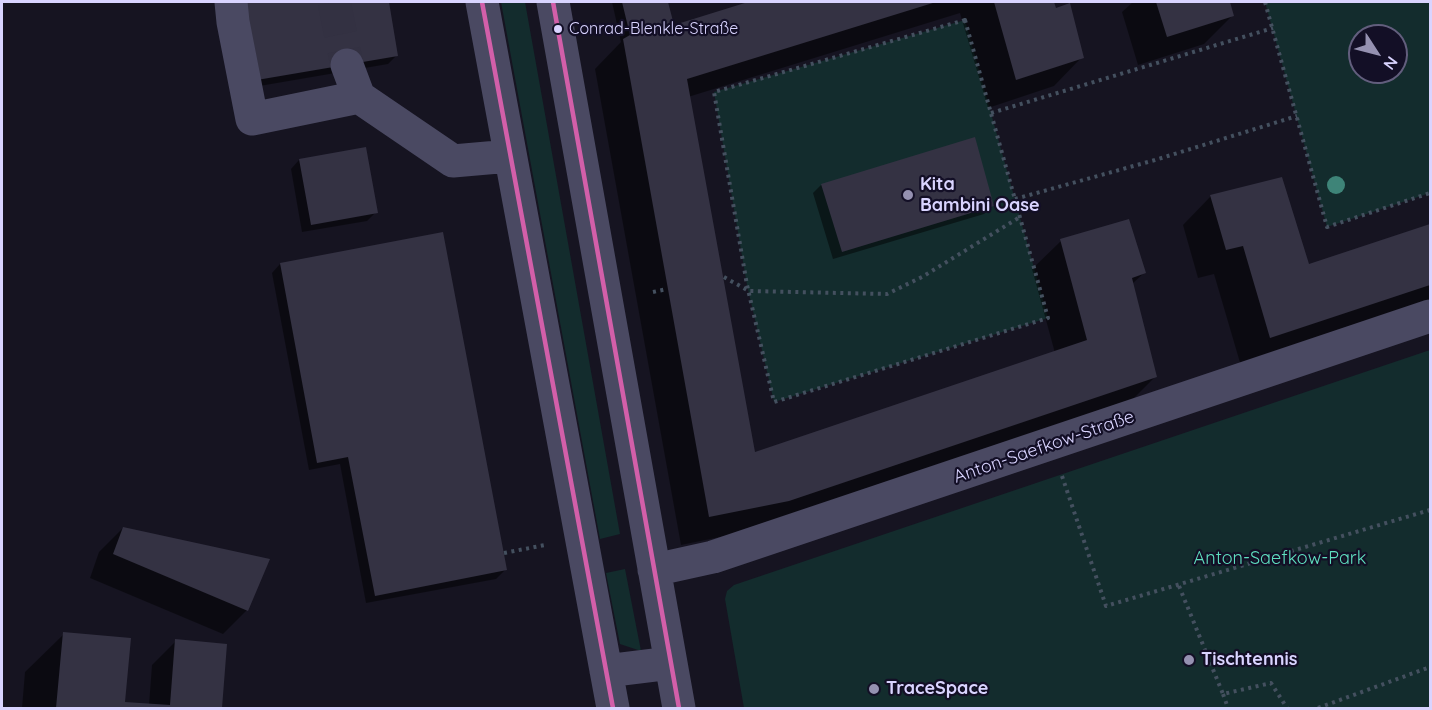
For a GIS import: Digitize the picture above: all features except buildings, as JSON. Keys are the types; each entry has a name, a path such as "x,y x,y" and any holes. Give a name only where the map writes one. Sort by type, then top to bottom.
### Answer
{"street":[{"path":"231,2 252,118 359,97"},
{"path":"482,2 613,708"},
{"path":"553,2 679,708"},
{"path":"347,65 359,97 453,161 510,156"},
{"name":"Anton-Saefkow-Straße","path":"654,570 724,554 1431,316"},
{"path":"606,671 670,663"}],"path":[{"path":"1265,2 1327,227 1431,193"},
{"path":"965,21 991,113 1048,318 774,402 749,291 714,92 965,21"},
{"path":"991,113 1273,28"},
{"path":"1015,199 1155,160 1297,116"},
{"path":"724,277 749,291 887,294 922,277 1020,217"},
{"path":"653,292 668,289"},
{"path":"1059,467 1106,606 1431,510"},
{"path":"504,553 545,545"},
{"path":"1179,586 1228,708"},
{"path":"1318,708 1431,668"},
{"path":"1223,694 1271,682 1287,708"}],"green space":[{"path":"501,2 525,2 620,534 600,539"},
{"path":"1265,2 1430,2 1430,193 1327,227"},
{"path":"965,20 1048,318 774,402 747,285 714,92"},
{"name":"Anton-Saefkow-Park","path":"1430,350 1430,708 744,708 725,599 727,591 734,585"},
{"path":"625,569 641,651 620,644 606,573"}],"tunnel":[{"path":"334,2 347,65"}],"transit line":[{"path":"482,2 613,708"},
{"path":"553,2 679,708"}],"place":[{"name":"Conrad-Blenkle-Straße","path":"558,29"},
{"name":"Kita Bambini Oase","path":"908,195"},
{"name":"Tischtennis","path":"1189,660"},
{"name":"TraceSpace","path":"874,689"}]}
